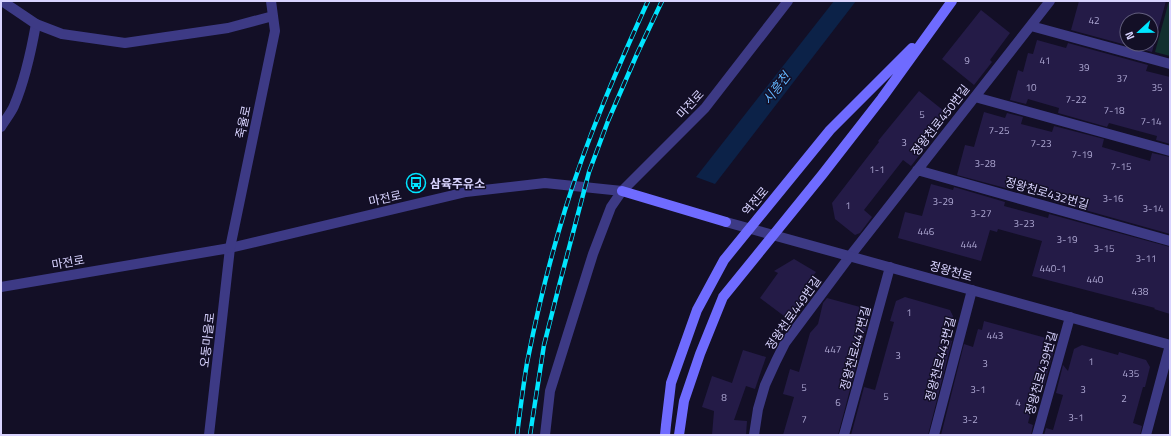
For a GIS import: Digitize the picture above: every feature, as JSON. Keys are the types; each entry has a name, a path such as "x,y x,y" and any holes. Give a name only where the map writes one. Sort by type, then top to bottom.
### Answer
{"main road":[{"name":"역전로","path":"679,435 684,401 700,354 723,297 822,175 877,104 952,1"},
{"name":"역전로","path":"665,435 671,383 697,310 724,260 830,130 936,24"},
{"path":"622,191 726,222"}],"street":[{"path":"2,1 36,24 62,34 125,43 228,28 273,16"},
{"name":"죽율로","path":"230,248 275,31 271,1"},
{"name":"마전로","path":"1,287 230,248 466,192 545,183 622,191 705,108 788,1"},
{"name":"정왕천로450번길","path":"850,256 1050,1"},
{"path":"1,127 14,106 24,78 36,24"},
{"path":"1031,26 1170,64"},
{"path":"975,97 1170,151"},
{"name":"정왕천로432번길","path":"917,170 1170,241"},
{"path":"545,435 550,391 593,254 611,207 622,191"},
{"name":"정왕천로","path":"726,222 1170,345"},
{"name":"오동마을로","path":"209,435 230,248"},
{"name":"정왕천로449번길","path":"754,435 758,409 765,385 785,343 850,256"},
{"name":"정왕천로447번길","path":"844,435 890,267"},
{"name":"정왕천로443번길","path":"934,435 972,290"},
{"name":"정왕천로439번길","path":"1037,435 1070,317"},
{"path":"1146,435 1170,345"}],"green space":[{"path":"1170,1 1170,56 1155,52 1159,52 1159,37"}],"water":[{"name":"시흥천","path":"834,1 856,1 715,184 696,177"}],"building":[{"path":"1079,1 1166,1 1159,26 1159,12 1119,12 1119,43 1071,30"},
{"path":"981,10 1010,33 990,60 992,62 974,85 942,59"},
{"path":"1037,40 1066,48 1068,43 1148,65 1146,71 1170,77 1170,144 1156,140 1157,136 1109,123 1107,127 1058,113 1059,108 1028,99 1026,104 1010,100 1018,70 1023,72 1028,53 1033,54"},
{"path":"919,91 944,111 923,138 929,143 911,166 903,160 864,210 872,217 860,233 855,235 835,219 832,203 879,142 878,141"},
{"path":"984,112 1005,118 1007,113 1023,117 1021,124 1052,132 1054,126 1104,139 1102,147 1150,161 1152,153 1170,157 1170,234 1053,201 1055,192 1011,181 1009,189 957,175 965,145 974,147"},
{"path":"931,184 953,190 954,187 1005,202 1004,206 1048,218 1049,214 1170,247 1170,314 1154,309 1155,308 1032,276 1042,241 998,229 997,232 990,230 981,261 898,238 905,212 922,216"},
{"path":"794,259 816,272 802,291 807,292 788,319 760,298 778,273 774,271"},
{"path":"905,297 950,310 953,316 947,339 952,341 928,435 851,435 864,387 875,390 894,322 890,321 896,301"},
{"path":"827,298 871,310 838,435 783,435 794,397 783,394 790,369 799,372 810,333 818,324 823,303"},
{"path":"984,321 1046,338 1054,350 1043,389 1037,388 1028,423 1033,425 1031,435 941,435 964,344 973,347 978,329 982,330"},
{"path":"1082,345 1118,355 1119,352 1146,360 1150,367 1133,423 1142,426 1140,435 1044,435 1046,428 1053,430 1063,395 1056,393 1063,365 1068,371 1074,349"},
{"path":"743,350 766,357 755,389 746,386 734,420 747,421 746,435 712,435 714,411 702,407 712,376 732,383"}],"railway":[{"path":"517,435 527,363 539,305 565,210 603,104 648,1"},
{"path":"530,435 544,345 589,172 608,121 662,1"}],"place":[{"name":"삼육주유소","path":"416,183"}]}
